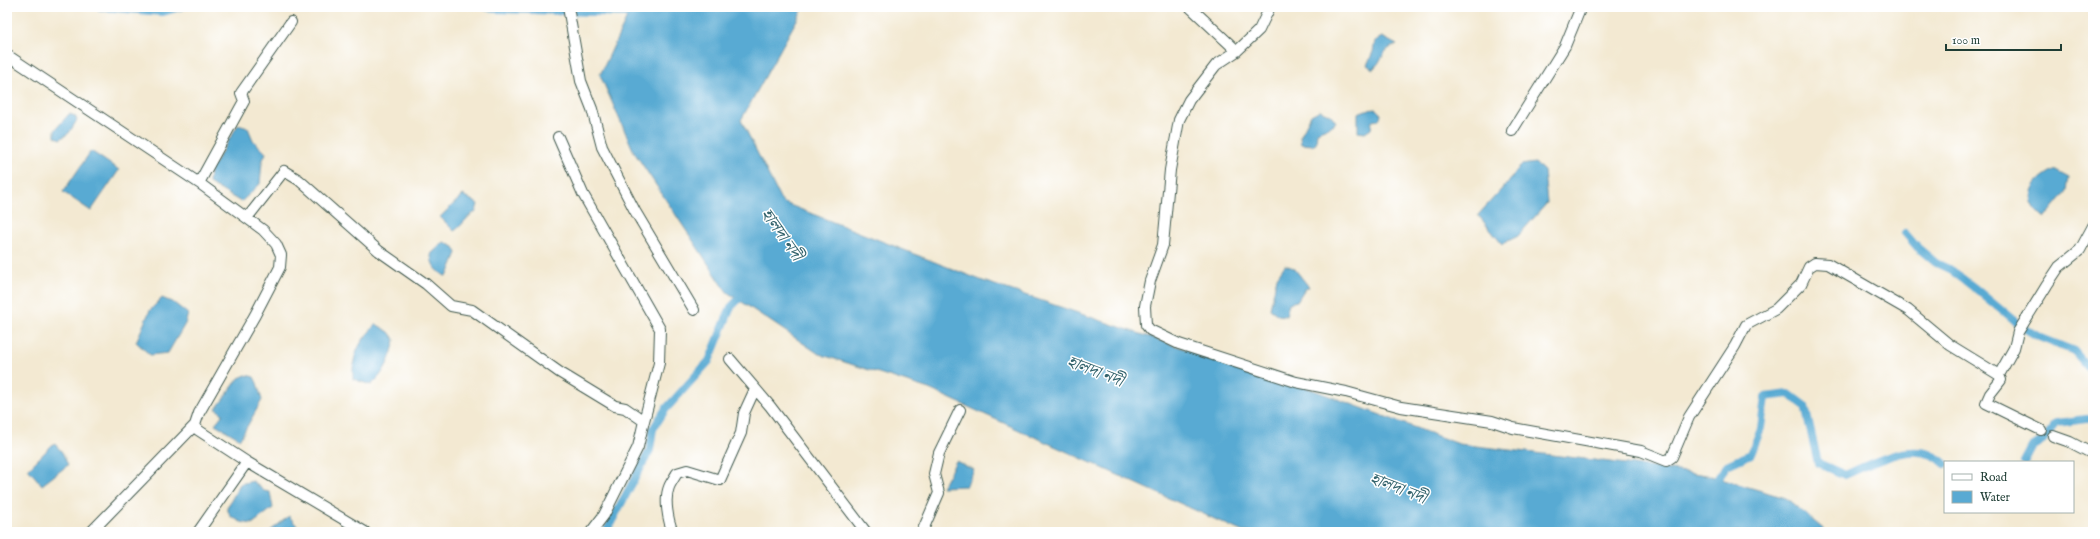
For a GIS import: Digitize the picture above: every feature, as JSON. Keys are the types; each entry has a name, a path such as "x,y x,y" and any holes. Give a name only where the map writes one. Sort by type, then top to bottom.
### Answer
{"street":[{"path":"568,7 581,81 592,109 602,147 635,211 694,310"},
{"path":"1190,7 1237,50"},
{"path":"1270,7 1259,30 1237,50 1216,65 1189,100 1179,120 1170,170 1163,245 1150,281 1146,306 1146,325 1150,330 1179,344 1296,382 1346,392 1401,407 1492,421 1514,428 1641,451 1666,461 1672,457 1689,417 1735,346 1746,325 1776,309 1801,284 1809,267 1815,263 1828,264 1908,310 1950,345 1999,374 2001,380 1990,394 1986,403 2041,430"},
{"path":"1512,131 1565,46 1581,7"},
{"path":"199,183 244,101 241,93 291,22"},
{"path":"7,55 199,183 247,218 263,230 276,244 281,255 280,267 200,413 195,425 91,532"},
{"path":"558,137 583,194 660,328 659,363 638,447 604,515 591,532"},
{"path":"247,218 284,171 299,180 379,251 426,284 451,306 472,310 559,372 615,406 625,408 644,421"},
{"path":"1999,374 2014,348 2018,332 2058,267 2080,250 2093,226"},
{"path":"730,359 866,532"},
{"path":"674,532 670,525 668,488 677,473 687,470 720,480 741,433 744,413 755,389"},
{"path":"922,532 939,493 934,474 939,453 960,410"},
{"path":"195,425 198,430 247,462 365,532"},
{"path":"2053,436 2070,442 2093,454"},
{"path":"198,532 247,462"}],"water":[{"name":"হালদা নদী","path":"634,7 804,7 741,120 782,202 983,281 1209,357 1297,384 1459,444 1707,475 1786,498 1827,532 1243,532 929,389 819,354 727,292 634,152 600,75 629,13"},
{"path":"1382,37 1397,45 1385,52 1373,69 1367,65 1373,52 1375,41"},
{"path":"1376,109 1381,114 1379,120 1372,121 1371,129 1365,133 1358,132 1358,113"},
{"path":"1320,110 1331,115 1336,122 1317,132 1316,143 1313,145 1301,144 1300,137 1311,115"},
{"path":"69,114 75,116 77,120 69,133 60,139 55,136 55,130"},
{"path":"238,125 248,128 253,140 266,153 262,162 260,184 241,202 209,183 210,171"},
{"path":"91,151 119,170 91,211 63,192"},
{"path":"1535,163 1544,171 1547,203 1518,236 1502,244 1478,215 1508,182 1521,165"},
{"path":"2054,170 2069,178 2067,191 2045,218 2033,205 2031,198 2032,192 2040,180"},
{"path":"463,195 478,204 476,212 454,231 440,217"},
{"path":"444,242 454,247 457,253 448,275 445,276 435,267 431,254"},
{"path":"1285,265 1294,268 1309,287 1304,290 1297,301 1289,303 1286,316 1278,315 1270,309 1277,277"},
{"path":"162,298 174,303 188,314 185,324 168,353 150,355 136,342 150,310"},
{"path":"376,324 389,332 395,340 387,365 371,385 353,379 353,370 355,355 361,343"},
{"path":"246,375 254,377 262,400 240,439 215,424 223,414 216,409 239,378"},
{"path":"54,443 62,452 68,465 42,485 28,469"},
{"path":"956,461 974,470 966,486 942,487"},
{"path":"253,481 264,491 270,492 273,508 252,524 241,522 230,516 227,508 240,484"},
{"path":"289,516 297,526 291,532 269,532"}],"waterway":[{"path":"101,7 163,12 180,7"},
{"path":"487,7 495,9 629,13 639,17"},
{"path":"1905,233 1917,247 1936,263 1951,270 2018,324"},
{"path":"606,532 650,450 653,429 665,410 709,361 731,307 746,292"},
{"path":"2024,328 2039,337 2074,351 2093,373"},
{"path":"1718,478 1727,465 1751,454 1761,428 1765,397 1789,394 1805,406 1818,463 1845,475 1882,459 1896,454 1909,452 1922,452 1934,456 1944,463"},
{"path":"2025,461 2032,447 2043,440 2057,423 2093,418"}]}
